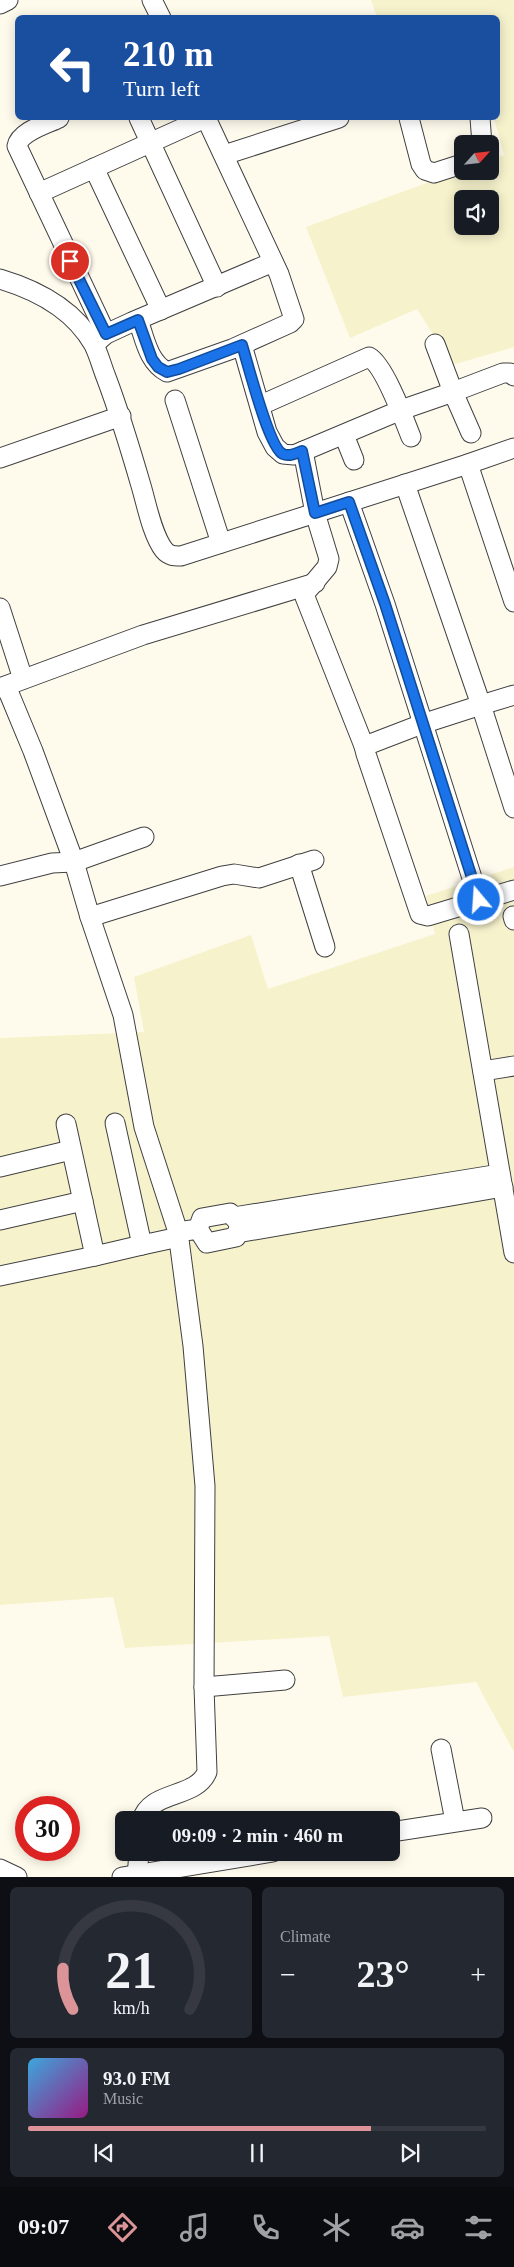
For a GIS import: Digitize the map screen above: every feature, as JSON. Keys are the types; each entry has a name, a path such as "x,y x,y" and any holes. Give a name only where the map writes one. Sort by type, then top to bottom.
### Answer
{"street":[{"path":"0,4 8,0"},
{"path":"152,0 160,15"},
{"path":"56,120 24,135 18,140 19,151 39,193 100,339 150,516 162,548 172,556 181,556 514,448"},
{"path":"140,120 217,287"},
{"path":"39,193 200,120"},
{"path":"138,320 152,359 158,367 167,372 242,345 290,323 294,319 274,262 206,120"},
{"path":"224,155 333,120"},
{"path":"410,120 420,164 425,170 434,173 454,167"},
{"path":"480,120 481,135"},
{"path":"94,168 161,310"},
{"path":"100,339 138,320 274,262"},
{"path":"0,279 37,291 100,339"},
{"path":"435,344 453,392 472,433"},
{"path":"242,345 268,432 275,447 283,454 288,455 344,435 401,410 503,373 510,373 514,376"},
{"path":"261,406 369,357 377,362 401,410 411,436"},
{"path":"176,400 221,543"},
{"path":"0,458 121,416"},
{"path":"344,435 354,460"},
{"path":"302,451 315,513 329,559 327,567 306,592 305,597 364,746 420,914 428,916 514,890"},
{"path":"468,464 514,602"},
{"path":"405,484 514,808"},
{"path":"349,502 385,604 479,900"},
{"path":"10,684 143,635 315,583"},
{"path":"0,608 10,684 74,862 90,917 123,1015 144,1127 178,1235 193,1346 205,1486 204,1687 207,1764 204,1777 195,1785 156,1802 146,1811"},
{"path":"364,746 422,724 514,694"},
{"path":"0,876 52,863 74,862 144,837"},
{"path":"90,917 222,876 234,874 259,878 306,862 325,947"},
{"path":"459,934 514,1253"},
{"path":"483,1071 514,1066"},
{"path":"115,1123 142,1245"},
{"path":"66,1124 96,1256"},
{"path":"0,1167 71,1150"},
{"path":"0,1276 96,1256 178,1235 198,1229 202,1218 230,1213 235,1225 502,1180"},
{"path":"0,1220 83,1201"},
{"path":"204,1687 285,1680"},
{"path":"441,1749 454,1821"},
{"path":"400,1830 482,1818"},
{"path":"136,1861 132,1877 222,1861"},
{"path":"0,1869 17,1877"}],"shaded area":[{"path":"371,0 514,0 514,347 452,365 417,309 350,338 306,227 454,173 454,180 499,180 499,157 504,155 495,120 500,120 500,15 376,15"},
{"path":"514,867 514,1752 476,1682 343,1697 329,1636 125,1648 113,1597 0,1605 0,1038 144,1032 134,977 251,935 268,989 435,934 426,896"}],"route":[{"path":"70,261 106,334 138,320 152,359 158,367 167,372 242,345 268,432 275,447 283,454 288,455 294,455 302,451 315,513 349,502 385,604 479,900"}]}
